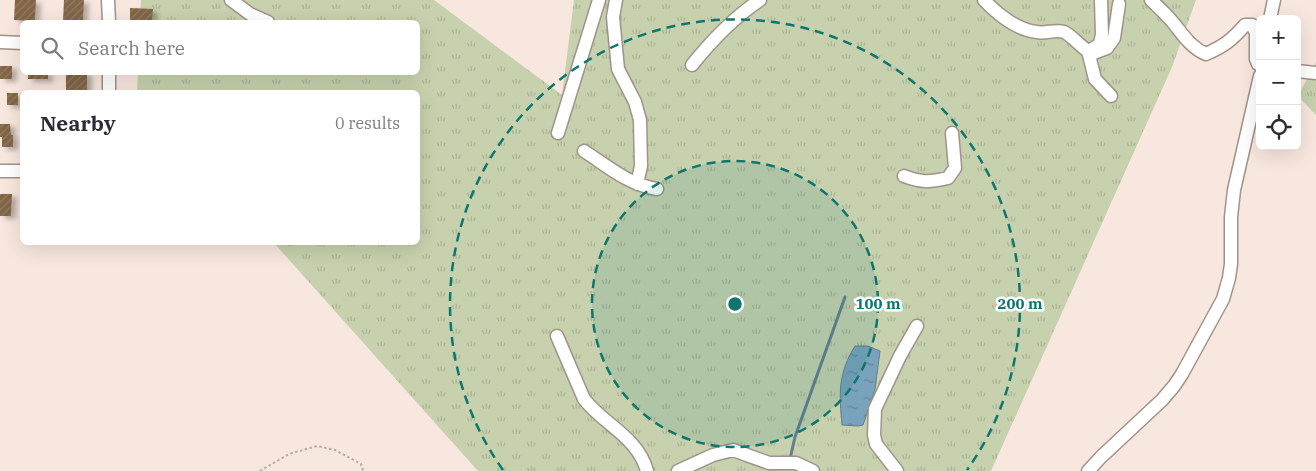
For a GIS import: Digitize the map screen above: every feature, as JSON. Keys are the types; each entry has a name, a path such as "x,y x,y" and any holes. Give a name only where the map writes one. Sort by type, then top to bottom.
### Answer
{"street":[{"path":"108,0 109,20"},
{"path":"231,0 250,14 264,20"},
{"path":"558,133 598,0"},
{"path":"616,0 613,17 618,70 635,102 640,120 641,166 637,184"},
{"path":"692,65 722,31 744,11 760,0"},
{"path":"984,0 993,4 1020,28 1036,32 1062,31 1068,34 1089,53 1095,79 1111,96"},
{"path":"1089,53 1100,44 1102,34 1101,0"},
{"path":"1151,0 1192,46 1206,54 1230,41 1245,25 1252,25 1256,33 1256,60"},
{"path":"1271,15 1274,0"},
{"path":"1089,53 1107,48 1114,38 1119,4"},
{"path":"0,42 20,42"},
{"path":"1301,71 1316,73"},
{"path":"109,75 109,90"},
{"path":"1088,471 1162,400 1174,386 1223,299 1230,278 1234,190 1256,94"},
{"path":"904,176 918,181 934,181 948,178 955,168 952,133"},
{"path":"584,151 628,181 657,189"},
{"path":"0,171 20,171"},
{"path":"898,471 876,444 874,429 875,410 900,356 917,326"},
{"path":"557,336 584,399 590,407 634,445 647,471"},
{"path":"678,471 713,455 733,450 769,463 796,464 813,471"}],"path":[{"path":"260,471 289,454 316,446 335,450 360,464 363,471"}],"green space":[{"path":"141,0 434,0 562,95 574,0 1196,0 1172,67 991,471 478,471 276,245 420,245 420,90 137,89 138,75 420,75 420,20 140,20"},
{"path":"1316,62 1316,115 1301,99 1301,90"}],"water":[{"path":"855,346 868,346 880,351 875,389 863,425 842,425 841,384 845,365"}],"building":[{"path":"15,0 36,0 35,20 14,20"},
{"path":"64,0 84,0 83,20 63,20"},
{"path":"130,8 153,9 152,20 130,20"},
{"path":"0,66 12,66 12,79 0,79"},
{"path":"28,75 48,75 48,79 28,79"},
{"path":"66,75 87,75 87,90 66,90"},
{"path":"7,93 18,93 18,105 7,105"},
{"path":"0,124 10,124 11,135 13,135 13,147 2,147"},
{"path":"0,194 12,194 11,216 0,216"}],"waterway":[{"path":"790,459 795,437 845,297"}]}
